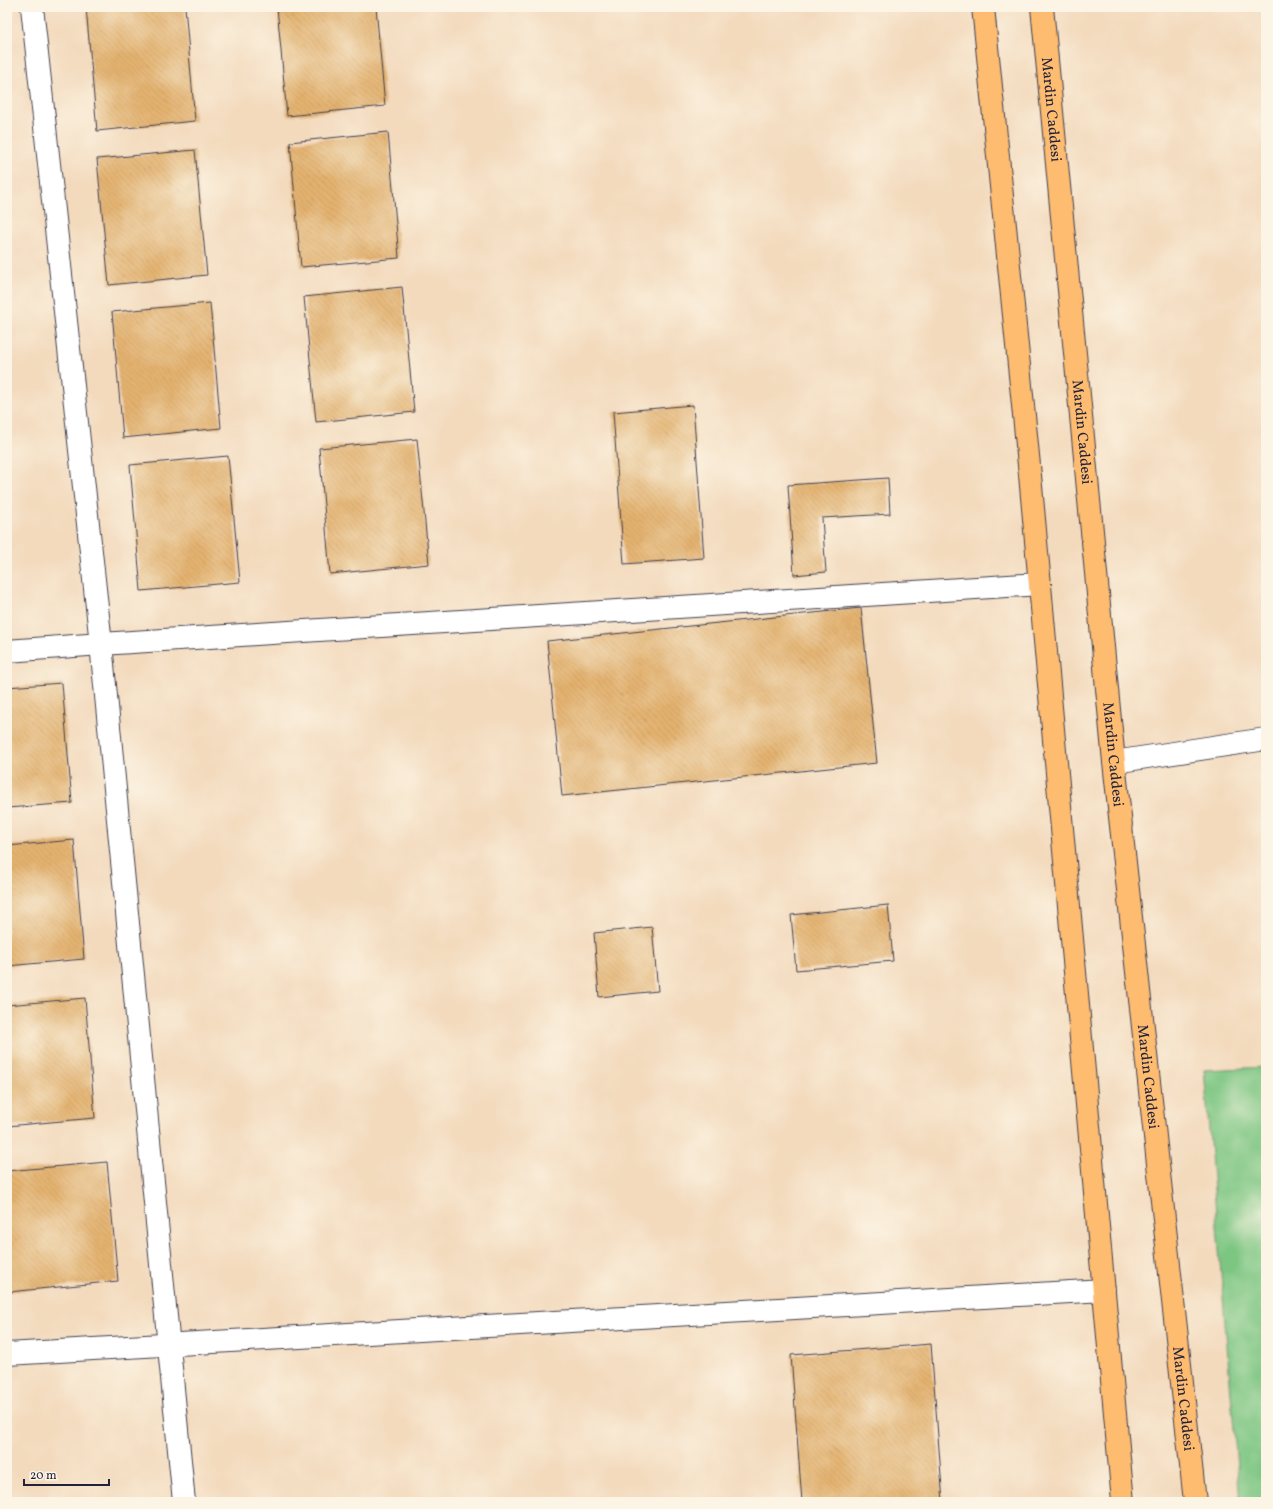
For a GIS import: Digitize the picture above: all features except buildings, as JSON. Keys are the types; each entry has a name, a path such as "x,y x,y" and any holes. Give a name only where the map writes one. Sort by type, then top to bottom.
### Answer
{"highway":[{"path":"983,7 1040,584 1123,1502"},
{"name":"Mardin Caddesi","path":"1042,7 1114,762 1195,1502"}],"street":[{"path":"32,7 101,644 184,1502"},
{"path":"7,651 1040,584"},
{"path":"1114,762 1266,739"},
{"path":"7,1354 1104,1290"}],"green space":[{"path":"1266,1067 1266,1502 1240,1502 1204,1070"}]}
